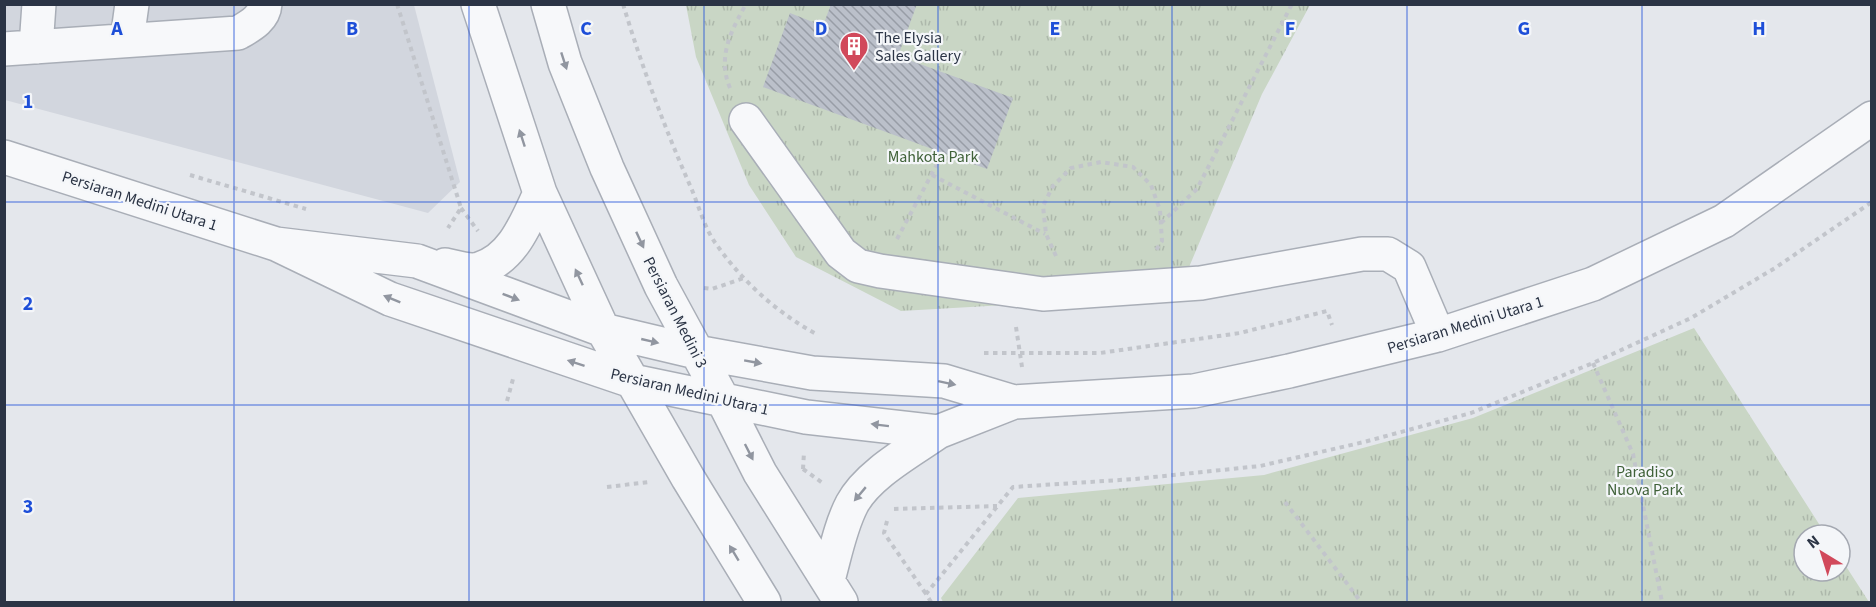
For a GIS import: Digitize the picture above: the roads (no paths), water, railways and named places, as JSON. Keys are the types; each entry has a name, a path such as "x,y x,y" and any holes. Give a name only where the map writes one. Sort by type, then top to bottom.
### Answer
{"street":[{"path":"39,4 20,48 238,33 253,25 264,11 265,4"},
{"path":"127,40 132,4"},
{"path":"478,4 540,193 603,330 764,603"},
{"name":"Persiaran Medini 3","path":"548,4 565,63 607,168 661,286 760,473 835,591"},
{"name":"Persiaran Medini Utara 1","path":"4,157 276,244 390,299 632,381 806,417 938,432 1022,403 1194,391 1289,371 1438,335 1593,284 1724,221 1872,118"},
{"path":"746,120 841,253 858,266 1043,294 1201,283 1362,254 1388,254 1409,267 1438,335"},
{"path":"417,261 477,270 503,258 522,232 540,193"},
{"name":"Persiaran Medini Utara 1","path":"276,244 417,261 603,330 696,352 812,373 944,381 1022,403"},
{"path":"835,591 839,536 852,504 878,472 938,432"}],"place":[{"name":"The Elysia Sales Gallery","path":"854,72"}],"park label":[{"name":"Mahkota Park","path":"933,156"},
{"name":"Paradiso Nuova Park","path":"1645,480"}]}
